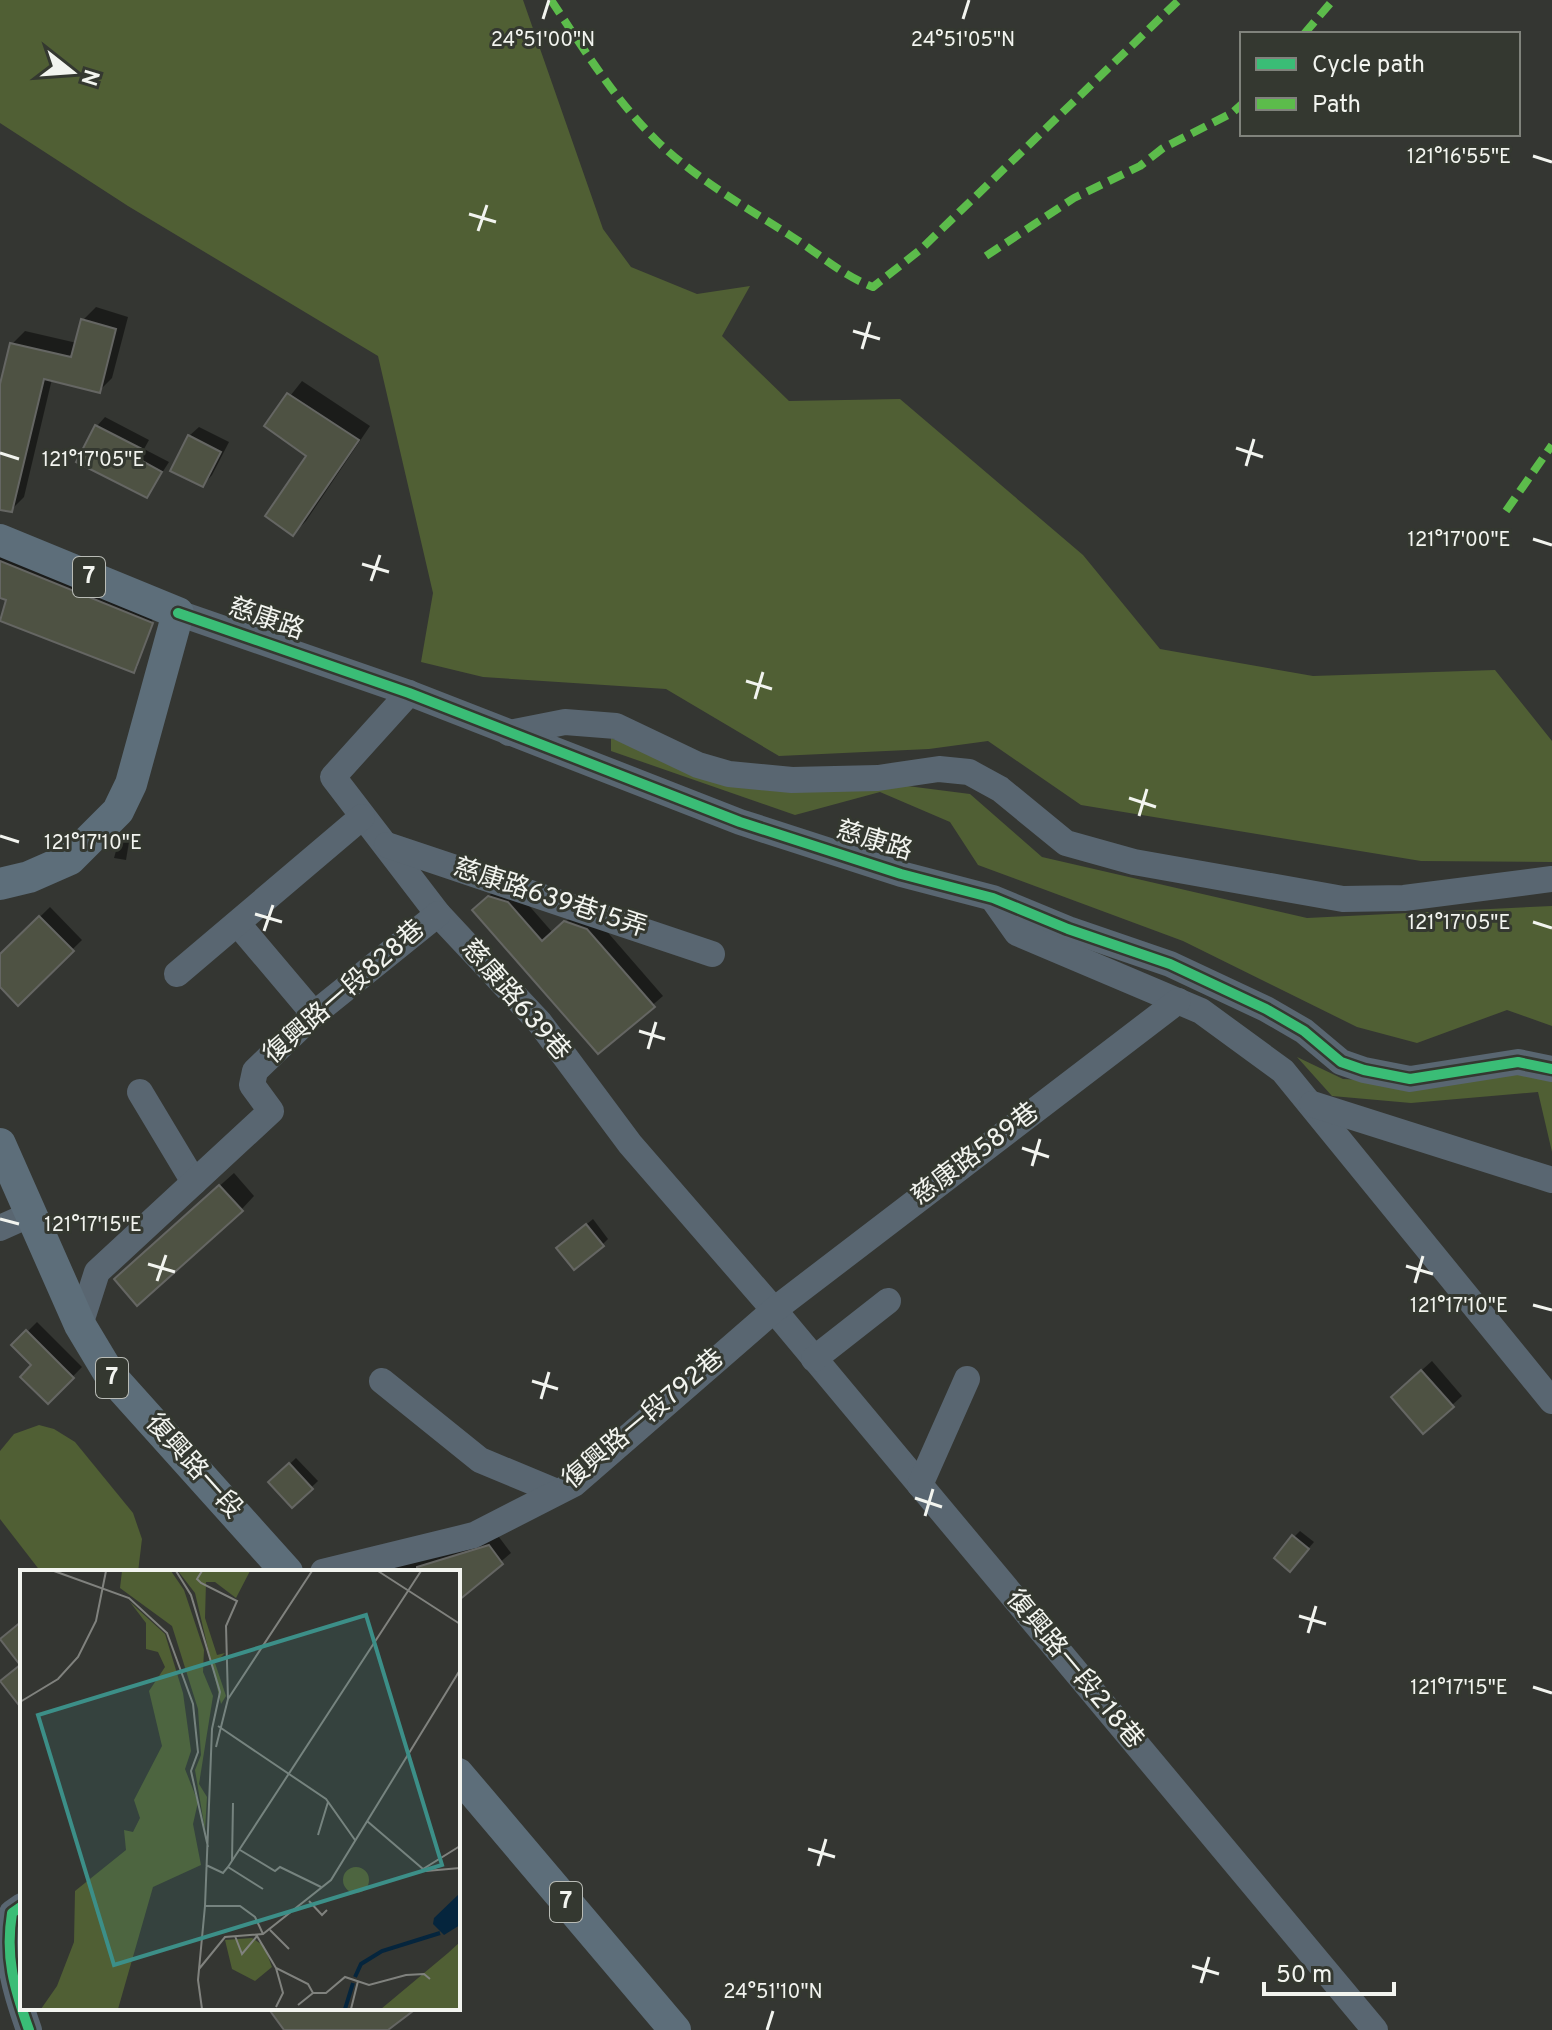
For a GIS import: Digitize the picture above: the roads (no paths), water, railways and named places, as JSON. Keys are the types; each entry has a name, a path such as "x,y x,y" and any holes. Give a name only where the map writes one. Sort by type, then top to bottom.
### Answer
{"main road":[{"name":"慈康路","path":"0,540 178,613"},
{"path":"0,884 29,877 70,859 118,811 131,784 178,613"},
{"name":"復興路一段","path":"0,1144 80,1325 110,1375 285,1570"},
{"name":"7","path":"460,1776 675,2030"}],"street":[{"name":"慈康路","path":"178,613 409,693 740,822 901,874 993,898 1068,929 1170,964 1266,1009 1304,1031 1341,1062 1364,1070 1410,1079 1518,1062 1552,1069"},
{"name":"慈康路639巷","path":"409,693 333,777 438,914 540,1023 630,1144 774,1310"},
{"path":"509,733 565,722 616,726 698,765 729,774 792,780 878,778 939,769 969,772 1000,789 1066,843 1134,862 1343,899 1404,898 1552,879"},
{"path":"177,974 362,817"},
{"name":"慈康路639巷15弄","path":"387,845 712,954"},
{"path":"993,898 1017,933 1201,1011 1283,1071 1552,1401"},
{"name":"復興路一段828巷","path":"80,1325 97,1272 271,1111 252,1085 255,1071 314,1014 438,914"},
{"path":"238,924 314,1014"},
{"name":"慈康路589巷","path":"774,1310 1178,1001"},
{"path":"140,1092 194,1182"},
{"path":"1312,1104 1552,1180"},
{"path":"0,1228 29,1215"},
{"path":"814,1359 888,1301"},
{"name":"復興路一段218巷","path":"774,1310 1375,2030"},
{"name":"復興路一段792巷","path":"331,1570 474,1535 574,1484 774,1310"},
{"path":"920,1485 967,1379"},
{"path":"382,1381 480,1460 557,1492"},
{"path":"11,1914 7,1947 20,2005"},
{"path":"22,2010 29,2030"}]}
